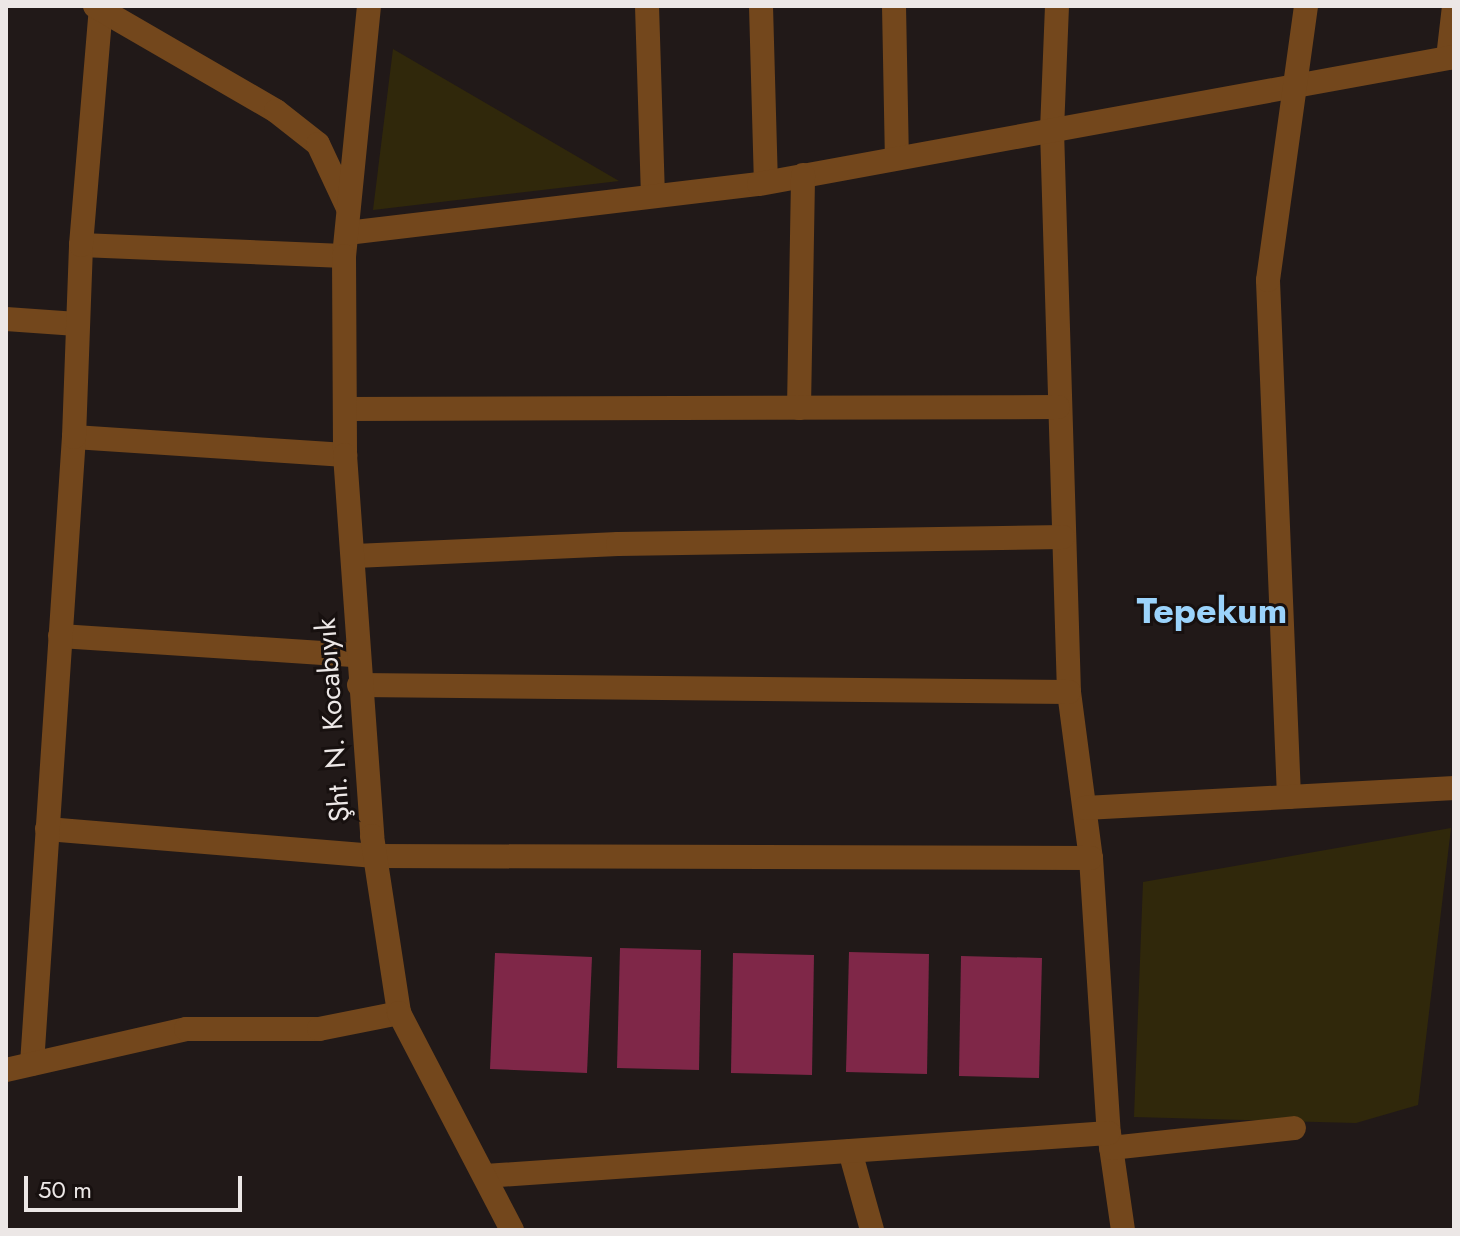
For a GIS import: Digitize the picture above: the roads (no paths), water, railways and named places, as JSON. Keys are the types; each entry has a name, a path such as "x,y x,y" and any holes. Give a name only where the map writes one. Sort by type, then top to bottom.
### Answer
{"street":[{"name":"Şht. N. Kocabıyık","path":"369,6 355,177 346,245 345,455 355,556 356,655 375,856 399,1013 512,1230"},
{"path":"647,6 653,196"},
{"path":"761,6 766,182"},
{"path":"894,6 897,158"},
{"path":"1057,6 1052,130 1069,692 1091,858 1110,1141 1123,1230"},
{"path":"1289,797 1268,280 1306,6"},
{"path":"81,245 346,245 653,196 766,182 1451,58 1454,6"},
{"path":"32,1064 74,437 81,245 98,8 276,111 318,144 348,203 346,245"},
{"path":"799,408 803,175"},
{"path":"6,319 77,324"},
{"path":"347,409 1058,407"},
{"path":"74,437 345,455"},
{"path":"355,556 618,544 1063,537"},
{"path":"60,636 356,655"},
{"path":"359,685 1069,692"},
{"path":"1085,808 1454,788"},
{"path":"47,829 375,856 1091,858"},
{"path":"6,1070 186,1029 319,1029 399,1013"},
{"path":"485,1176 850,1151 1110,1141 1294,1128"},
{"path":"850,1151 872,1230"}],"district":[{"name":"Tepekum","path":"1212,611"}]}
